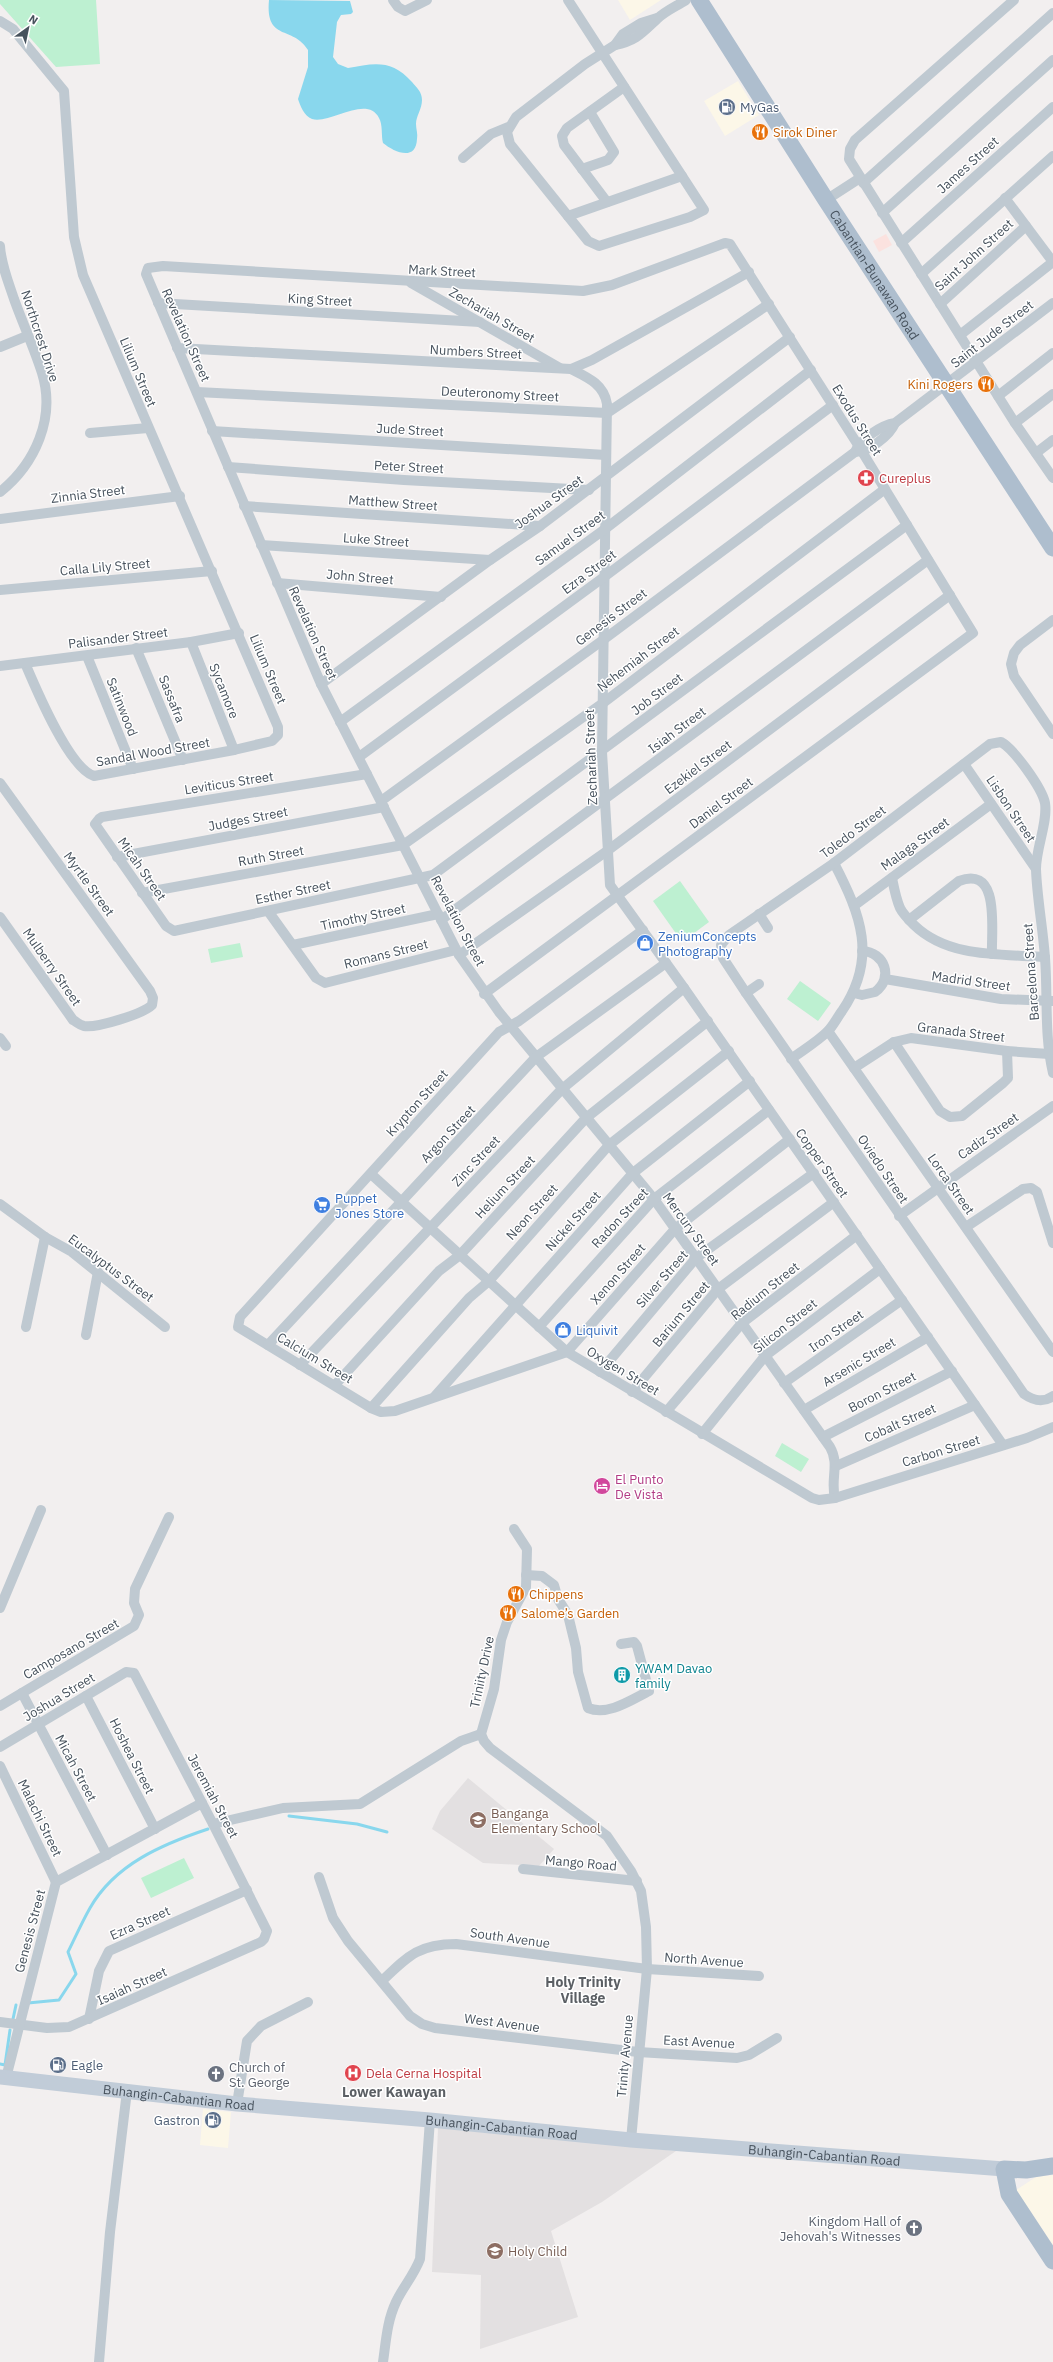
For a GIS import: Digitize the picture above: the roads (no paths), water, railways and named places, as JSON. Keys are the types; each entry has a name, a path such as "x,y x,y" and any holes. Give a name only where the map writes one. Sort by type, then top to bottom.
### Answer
{"main road":[{"name":"Cabantian-Bunawan Road","path":"699,0 946,385 1050,537"},
{"name":"Buhangin-Cabantian Road","path":"3,2078 237,2104 430,2120 631,2140 1004,2169"},
{"path":"1053,2166 1026,2170 1004,2169 1009,2194 1053,2261"}],"street":[{"path":"393,0 398,7 405,11 427,0"},
{"path":"508,127 508,138 510,144 588,241 599,246 690,217 704,210 568,0"},
{"path":"464,158 491,134 508,127 516,117 563,80 615,45 623,34 637,25 657,18 686,0"},
{"path":"1014,0 855,140 850,149 849,159 1015,423 1053,478"},
{"path":"826,200 861,180 1053,13"},
{"name":"Lilium Street","path":"0,20 13,29 64,91 74,237 83,275 148,428 180,496 239,633 278,727 279,731 276,738"},
{"path":"882,213 1053,60"},
{"path":"607,202 564,145 562,136 567,128 624,87"},
{"name":"James Street","path":"901,243 1053,107"},
{"path":"582,170 608,160 614,152 590,112"},
{"path":"921,274 1053,156"},
{"path":"568,216 682,176"},
{"path":"960,335 1053,262 1005,198"},
{"name":"Saint John Street","path":"940,304 1026,226"},
{"name":"Mark Street","path":"146,270 151,267 164,266 409,282 583,291 612,285 725,243 730,244"},
{"name":"Exodus Street","path":"730,244 833,405 859,450 885,489 973,633"},
{"name":"Northcrest Drive","path":"0,246 5,273 42,374 45,394 45,415 40,439 33,456 21,472 0,492"},
{"name":"Revelation Street","path":"146,270 146,274 197,392 212,431 321,684 457,952 484,994"},
{"name":"Numbers Street","path":"177,348 567,369 592,360 749,272"},
{"name":"Zechariah Street","path":"409,282 567,369 590,379 603,390 606,397 602,752 610,885 618,896"},
{"name":"King Street","path":"158,303 480,322"},
{"name":"Saint Jude Street","path":"946,385 1053,303"},
{"path":"607,413 769,304"},
{"path":"0,347 27,336"},
{"name":"Joshua Street","path":"321,684 490,560 540,526 790,337"},
{"path":"998,396 1053,353"},
{"name":"Samuel Street","path":"340,722 605,529 811,370"},
{"name":"Genesis Street","path":"383,804 859,450 891,431 895,423 946,385"},
{"name":"Deuteronomy Street","path":"197,392 607,413"},
{"path":"1015,423 1053,394"},
{"name":"Ezra Street","path":"359,757 604,577 833,405"},
{"path":"90,433 148,428"},
{"name":"Jude Street","path":"212,431 606,455"},
{"path":"1036,453 1053,440"},
{"name":"Peter Street","path":"228,467 404,480 588,490"},
{"name":"Nehemiah Street","path":"403,845 603,703 885,489"},
{"name":"Zinnia Street","path":"0,519 180,496"},
{"name":"Matthew Street","path":"244,506 540,526"},
{"name":"Job Street","path":"421,879 433,875 602,752 907,525"},
{"name":"Luke Street","path":"261,546 490,560"},
{"name":"Isiah Street","path":"440,917 605,799 928,560"},
{"name":"Calla Lily Street","path":"0,590 212,571"},
{"name":"John Street","path":"277,583 441,597"},
{"name":"Ezekiel Street","path":"457,952 607,851 950,595"},
{"path":"1053,620 1020,645 1014,653 1011,664 1014,676 1053,734"},
{"name":"Palisander Street","path":"0,666 191,642 239,633"},
{"name":"Daniel Street","path":"484,994 973,633"},
{"name":"Sycamore","path":"191,642 234,750"},
{"name":"Sassafra","path":"136,648 183,760"},
{"name":"Satinwood","path":"87,656 133,769"},
{"name":"Sandal Wood Street","path":"25,663 55,726 84,771 94,776 234,750 272,741 276,738"},
{"name":"Toledo Street","path":"721,945 729,935 834,863 990,744 1002,742"},
{"name":"Barcelona Street","path":"1002,742 1019,759 1044,801 1046,811 1038,842 1036,869 1050,1001 1049,1054 1053,1073"},
{"name":"Lisbon Street","path":"964,764 1036,869"},
{"name":"Leviticus Street","path":"96,821 102,817 367,774"},
{"name":"Myrtle Street","path":"0,783 150,992 154,1002"},
{"name":"Judges Street","path":"117,857 383,804"},
{"name":"Malaga Street","path":"855,905 991,804"},
{"name":"Micah Street","path":"96,821 96,828 166,926 171,930"},
{"name":"Ruth Street","path":"142,893 403,845"},
{"path":"791,1059 828,1031 854,993 862,951 860,928 855,905 834,863"},
{"path":"909,920 959,881 969,877 975,878 987,887 991,899 992,954"},
{"path":"892,878 900,909 926,936 945,946 992,954 1045,957"},
{"name":"Esther Street","path":"171,930 178,930 421,879"},
{"name":"Copper Street","path":"618,896 708,1021 1003,1445"},
{"path":"268,911 293,945"},
{"path":"759,914 768,928"},
{"name":"Mulberry Street","path":"0,917 73,1020 79,1024 92,1026 102,1024 146,1010 154,1002"},
{"name":"Timothy Street","path":"293,945 440,917"},
{"name":"Krypton Street","path":"238,1324 240,1317 499,1032 520,1021 643,930"},
{"name":"Romans Street","path":"293,945 316,978 322,982 329,982 457,952"},
{"name":"Oviedo Street","path":"721,945 723,958 746,993 899,1216 1024,1394 1035,1400 1045,1400 1053,1396"},
{"path":"854,993 862,995 871,994 879,990 885,979 886,968 881,959 872,953 862,951"},
{"name":"Argon Street","path":"268,1345 536,1057 666,963"},
{"name":"Madrid Street","path":"885,979 986,997 1050,1001"},
{"path":"746,993 759,984"},
{"name":"Zinc Street","path":"300,1365 562,1089 684,988"},
{"name":"Mercury Street","path":"484,994 654,1199 823,1437 834,1454 836,1466 833,1478 835,1498"},
{"name":"Helium Street","path":"335,1385 439,1271 460,1255 586,1118 708,1021"},
{"name":"Lorca Street","path":"828,1031 1052,1347"},
{"name":"Granada Street","path":"854,1068 894,1042 904,1039 923,1038 1007,1051 1049,1054"},
{"path":"894,1042 940,1111 950,1117 962,1116 1008,1078 1007,1051"},
{"name":"Neon Street","path":"376,1410 469,1298 489,1281 609,1145 729,1051"},
{"name":"Nickel Street","path":"434,1397 633,1173 750,1081"},
{"name":"Cadiz Street","path":"899,1216 1053,1106"},
{"name":"Radon Street","path":"539,1327 654,1199 769,1110"},
{"name":"Xenon Street","path":"568,1352 675,1229 790,1139"},
{"name":"Silver Street","path":"600,1372 696,1258 814,1173"},
{"name":"Oxygen Street","path":"371,1174 568,1352 805,1495 819,1500 835,1498"},
{"path":"966,1227 1023,1189 1031,1188 1037,1192 1053,1243"},
{"name":"Barium Street","path":"632,1392 718,1289 834,1202"},
{"name":"Eucalyptus Street","path":"0,1204 44,1237 72,1252 165,1327"},
{"name":"Radium Street","path":"666,1412 742,1323 857,1235"},
{"path":"26,1327 44,1237"},
{"name":"Silicon Street","path":"702,1434 765,1356 880,1269"},
{"path":"86,1335 98,1272"},
{"name":"Iron Street","path":"784,1383 902,1300"},
{"name":"Calcium Street","path":"238,1324 242,1329 376,1410"},
{"name":"Arsenic Street","path":"804,1410 928,1337"},
{"path":"376,1410 395,1411 568,1352"},
{"name":"Boron Street","path":"823,1437 952,1371"},
{"name":"Cobalt Street","path":"836,1466 975,1405"},
{"name":"Carbon Street","path":"835,1498 1027,1438 1053,1427"},
{"path":"0,1608 41,1510"},
{"name":"Camposano Street","path":"0,1706 134,1626 140,1615 134,1603 134,1589 169,1517"},
{"name":"Triniity Drive","path":"481,1734 494,1689 501,1640 507,1622 526,1588 528,1549 514,1529"},
{"path":"526,1575 542,1576 554,1585 558,1599 568,1615 576,1648 578,1672 588,1708 598,1712 615,1707 650,1691 637,1646 634,1642 621,1644"},
{"name":"Joshua Street","path":"0,1747 126,1672 131,1672"},
{"name":"Jeremiah Street","path":"131,1672 135,1675 266,1926 266,1936"},
{"name":"Micah Street","path":"22,1693 107,1855"},
{"name":"Hoshea Street","path":"86,1696 155,1829"},
{"path":"213,1824 283,1808 360,1804 461,1741 481,1734"},
{"name":"Trinity Avenue","path":"481,1734 484,1741 490,1748 607,1836 637,1881 643,1902 647,1969 638,2052 631,2140"},
{"name":"Malachi Street","path":"0,1766 56,1882"},
{"name":"Genesis Street","path":"3,2078 56,1882 202,1803"},
{"name":"Mango Road","path":"523,1869 637,1881"},
{"name":"West Avenue","path":"319,1877 333,1918 348,1941 410,2016 422,2024 435,2028 638,2052"},
{"name":"Ezra Street","path":"89,2019 99,1971 109,1951 247,1890"},
{"name":"Isaiah Street","path":"0,2022 18,2025 63,2028 89,2019 261,1942 266,1936"},
{"name":"South Avenue","path":"382,1981 404,1959 419,1950 437,1944 456,1944 647,1969"},
{"name":"North Avenue","path":"647,1969 759,1976"},
{"path":"237,2104 247,2041 261,2026 308,2002"},
{"name":"East Avenue","path":"638,2052 737,2058 749,2055 778,2038"},
{"path":"99,2362 110,2232 127,2091"},
{"path":"383,2362 390,2318 396,2302 415,2271 420,2259 430,2120"}],"water":[{"path":"269,0 350,1 353,12 351,14 341,15 337,22 333,57 338,64 348,68 374,64 390,66 405,75 416,86 420,92 422,100 416,121 417,137 416,146 413,151 409,153 398,152 383,143 381,124 379,118 373,111 357,109 319,120 309,118 298,99 308,67 308,50 302,42 276,28 271,22"}],"waterway":[{"path":"289,1816 357,1824 387,1832"},
{"path":"28,2003 59,2000 76,1974 68,1952 90,1908 100,1893 113,1879 126,1868 157,1849 174,1841 208,1829"},
{"path":"13,2019 16,2005"},
{"path":"0,2064 5,2065 10,2030"}],"place":[{"name":"MyGas","path":"727,107"},
{"name":"Sirok Diner","path":"760,132"},
{"name":"Kini Rogers","path":"986,384"},
{"name":"Cureplus","path":"866,478"},
{"name":"ZeniumConcepts Photography","path":"645,943"},
{"name":"Puppet Jones Store","path":"322,1205"},
{"name":"Liquivit","path":"563,1330"},
{"name":"El Punto De Vista","path":"602,1486"},
{"name":"Chippens","path":"516,1594"},
{"name":"Salome’s Garden","path":"508,1613"},
{"name":"YWAM Davao family","path":"622,1675"},
{"name":"Banganga Elementary School","path":"478,1820"},
{"name":"Eagle","path":"58,2065"},
{"name":"Dela Cerna Hospital","path":"353,2073"},
{"name":"Church of St. George","path":"216,2074"},
{"name":"Gastron","path":"213,2120"},
{"name":"Kingdom Hall of Jehovah's Witnesses","path":"914,2228"},
{"name":"Holy Child","path":"495,2251"}],"district":[{"name":"Holy Trinity Village","path":"583,1990"},
{"name":"Lower Kawayan","path":"394,2092"}]}
